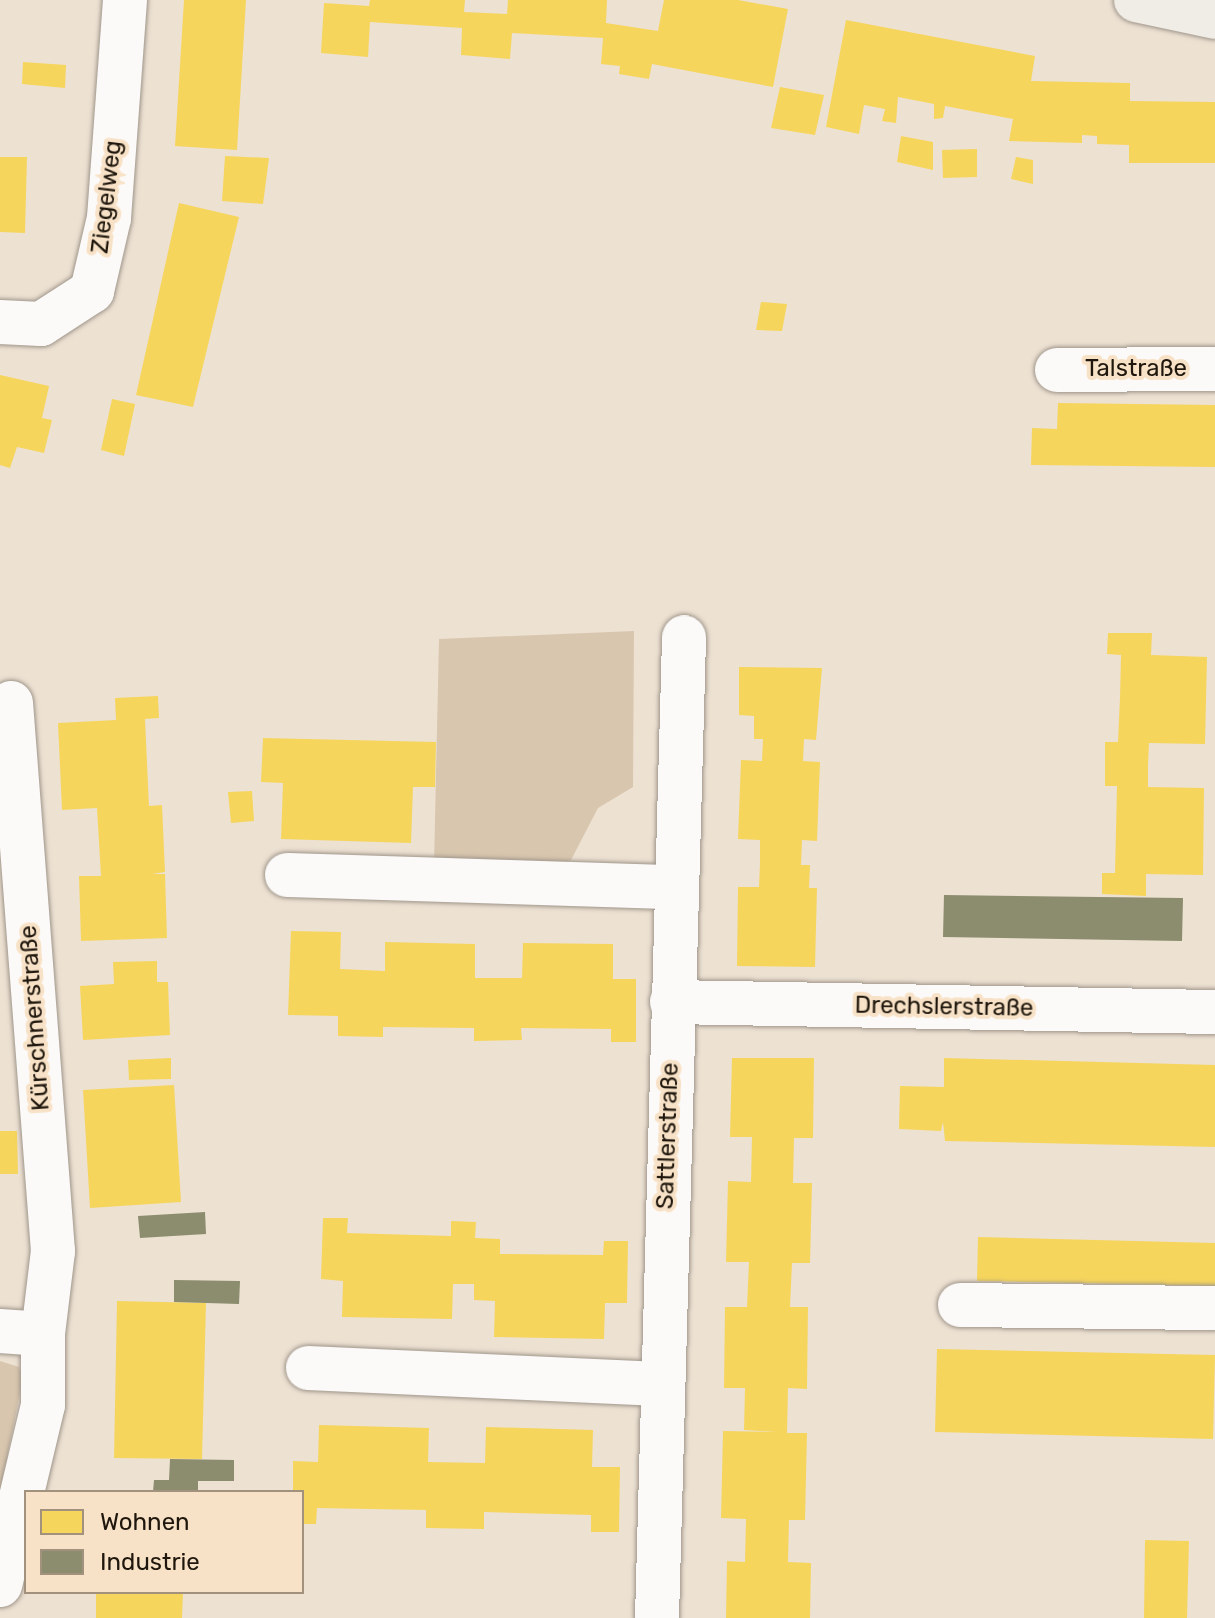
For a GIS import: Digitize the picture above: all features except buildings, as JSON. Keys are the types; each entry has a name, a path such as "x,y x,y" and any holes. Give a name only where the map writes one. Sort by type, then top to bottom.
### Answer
{"street":[{"name":"Ziegelweg","path":"0,322 41,324 92,291 109,218 125,0"},
{"path":"1136,0 1215,17"},
{"name":"Talstraße","path":"1057,370 1215,369"},
{"name":"Sattlerstraße","path":"657,1618 660,1384 684,637"},
{"name":"Kürschnerstraße","path":"0,1585 43,1405 43,1334 53,1251 11,703"},
{"path":"287,875 676,887"},
{"name":"Drechslerstraße","path":"672,1002 1215,1012"},
{"path":"960,1305 1215,1308"},
{"path":"0,1331 43,1334"},
{"path":"308,1368 660,1384"}],"shaded area":[{"path":"634,631 633,787 598,808 571,860 550,869 434,865 439,639"},
{"path":"0,1361 19,1367 23,1378 0,1492"}]}
